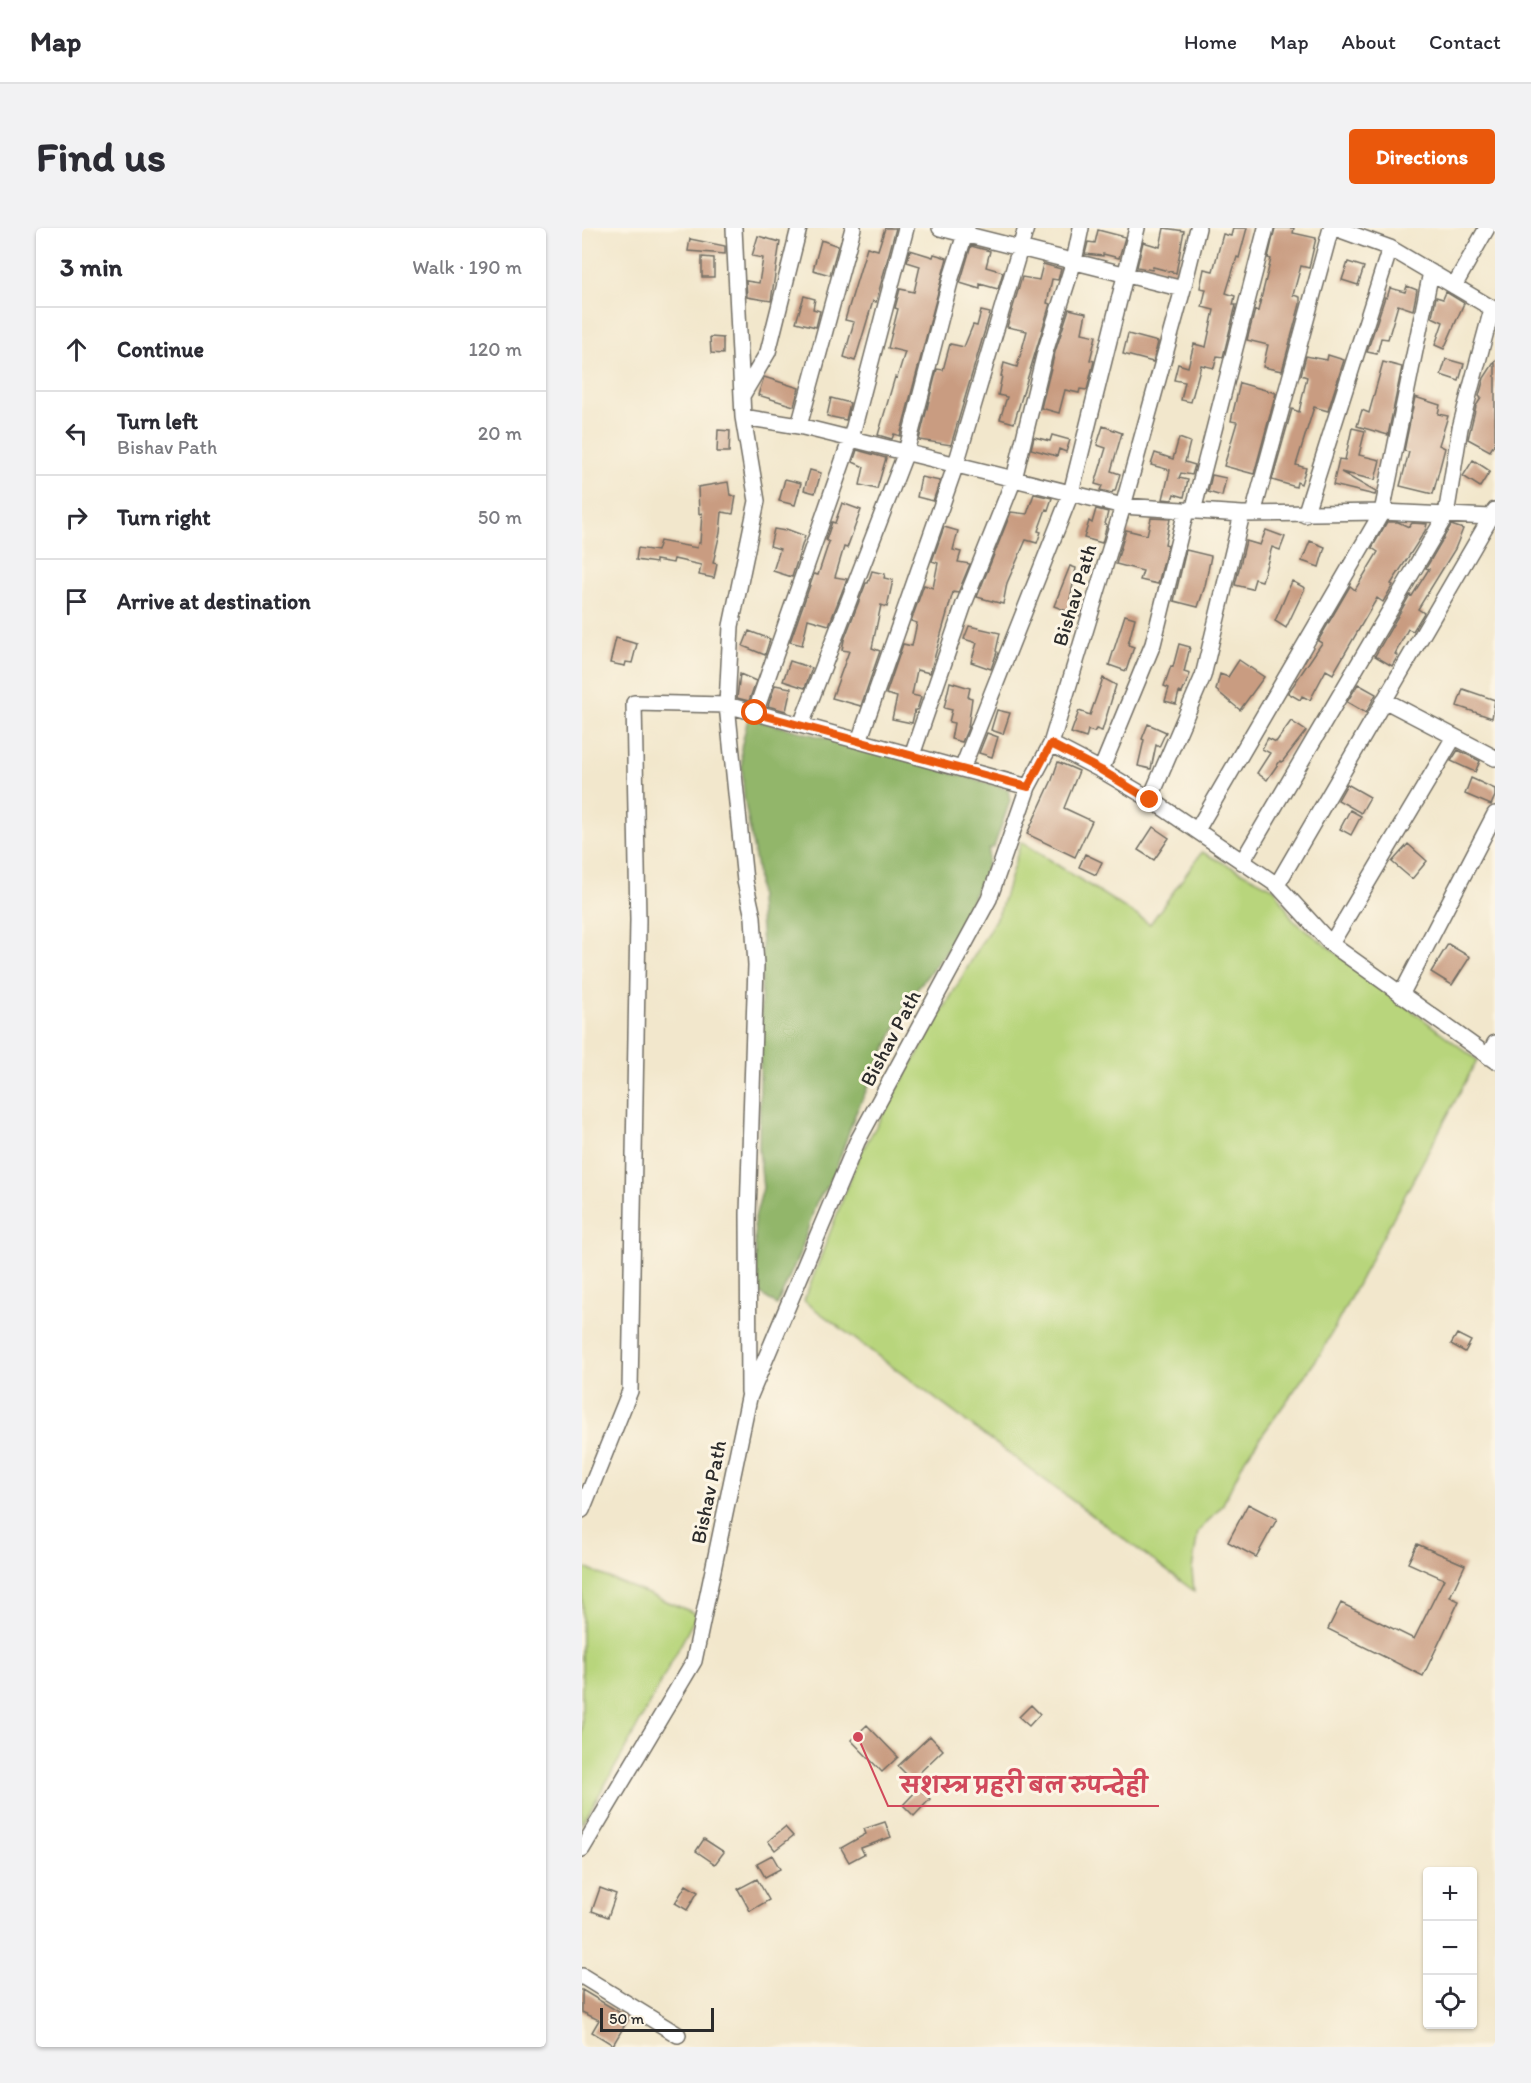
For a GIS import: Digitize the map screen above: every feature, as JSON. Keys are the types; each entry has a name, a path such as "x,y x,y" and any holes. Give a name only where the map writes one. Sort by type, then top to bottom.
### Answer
{"street":[{"path":"734,228 743,417 757,501 731,626 727,705 744,881 753,917 756,965 748,1214 749,1398"},
{"path":"742,396 768,352 799,228"},
{"path":"800,426 853,228"},
{"path":"755,713 850,438 906,228"},
{"path":"940,228 966,231 1020,248 1183,289"},
{"path":"859,741 956,464 1026,228"},
{"path":"912,755 964,604 1014,479 1045,352 1074,261 1081,228"},
{"path":"962,769 1071,493 1137,228"},
{"name":"Bishav Path","path":"582,1849 694,1661 749,1398 857,1142 989,899 1028,787 1051,744 1123,506 1198,228"},
{"path":"1101,770 1153,644 1266,228"},
{"path":"1150,800 1203,676 1248,514 1333,228 1374,235 1390,248 1494,310 1460,428 1446,515 1242,862"},
{"path":"1454,286 1487,228"},
{"path":"801,725 906,452 951,278 966,231"},
{"path":"1305,515 1390,248"},
{"path":"1197,830 1382,512 1431,272"},
{"path":"743,417 800,426 1123,506 1248,514 1305,515 1382,512 1446,515 1493,513"},
{"path":"1277,885 1493,513"},
{"path":"1384,700 1495,758"},
{"path":"582,1510 630,1391 638,920 634,703 727,705 1028,787"},
{"path":"1331,944 1454,737"},
{"path":"1051,744 1101,770 1150,800 1277,885 1331,944 1491,1059 1495,1043"},
{"path":"1401,995 1494,818"},
{"path":"582,1976 678,2035"}],"green space":[{"path":"748,718 902,758 1008,789 1010,801 994,847 989,849 987,866 953,943 909,999 854,1117 834,1175 816,1203 802,1248 777,1305 758,1292 754,1221 763,1188 759,1150 762,946 757,868 744,798 741,748"},
{"path":"1021,842 1150,924 1202,852 1275,889 1293,920 1477,1060 1321,1353 1245,1459 1222,1506 1198,1532 1192,1570 1194,1591 804,1301 859,1156 1000,911"},
{"path":"582,1567 697,1614 621,1757 582,1824"}],"building":[{"path":"885,228 896,228 876,302 873,301 855,361 844,357 854,322 845,320 867,247 878,250"},
{"path":"1164,228 1184,231 1176,273 1153,267 1152,270 1137,267 1143,242 1160,247"},
{"path":"1233,228 1247,228 1226,293 1235,296 1233,305 1236,305 1223,357 1217,356 1214,368 1201,365 1191,402 1181,400 1185,382 1174,380 1178,364 1188,367 1194,344 1206,347 1214,310 1202,307 1206,289 1200,288 1204,269 1213,271 1223,234 1231,236"},
{"path":"1275,228 1294,228 1293,233 1316,238 1309,268 1301,266 1293,295 1300,297 1300,304 1282,371 1263,367 1268,345 1247,340 1255,310 1258,311 1271,259 1268,258"},
{"path":"1098,230 1125,237 1119,258 1103,254 1103,256 1085,254 1088,242 1095,243"},
{"path":"758,236 780,242 771,301 747,297 746,281 759,283 763,258 752,256"},
{"path":"690,239 725,246 725,254 688,251"},
{"path":"821,240 838,246 830,275 813,270"},
{"path":"971,246 990,251 986,267 1003,272 998,289 980,284 980,289 960,283"},
{"path":"910,250 933,257 934,254 947,258 900,436 894,434 892,439 878,435 905,352 888,348 898,309 895,308 900,289 914,292 920,266 907,262"},
{"path":"702,257 714,258 714,277 702,277"},
{"path":"1348,262 1364,267 1358,285 1342,280"},
{"path":"1043,264 1061,269 1058,280 1052,279 1047,303 1050,304 1014,423 1000,419 1007,397 998,395 1004,363 1017,367 1027,331 1007,327 1022,277 1039,280"},
{"path":"1407,286 1417,290 1413,310 1398,305 1388,339 1381,338 1377,354 1367,352 1390,288 1405,292"},
{"path":"1446,292 1464,303 1444,349 1435,345 1443,322 1432,317 1436,297 1443,299"},
{"path":"804,296 815,299 813,309 820,311 816,327 796,322"},
{"path":"1069,309 1086,313 1082,333 1096,336 1090,360 1094,361 1087,390 1080,389 1079,393 1065,390 1059,413 1041,408"},
{"path":"981,311 990,313 951,445 919,440 937,369 943,370 950,344 964,347 973,325 977,326"},
{"path":"1128,334 1158,342 1153,362 1123,354"},
{"path":"710,337 723,338 723,354 711,353"},
{"path":"1328,355 1344,360 1328,411 1314,407 1296,465 1306,468 1301,484 1297,482 1296,487 1272,480 1292,409 1299,412 1307,377 1301,375 1306,356 1327,360"},
{"path":"1446,359 1464,364 1459,381 1441,375"},
{"path":"1495,361 1495,443 1490,451 1468,439 1476,406 1481,398 1479,396 1484,378"},
{"path":"1383,362 1402,367 1388,435 1357,426 1362,410 1369,413"},
{"path":"764,377 799,388 794,406 758,395"},
{"path":"1240,383 1276,393 1254,474 1224,466 1237,422 1231,421"},
{"path":"1415,397 1440,405 1438,414 1448,416 1439,445 1445,448 1433,494 1400,486 1409,452 1404,451"},
{"path":"831,398 850,403 846,420 827,416"},
{"path":"1103,426 1122,433 1111,471 1120,474 1115,491 1112,493 1100,490 1102,486 1095,484 1106,448 1097,445"},
{"path":"1352,428 1365,431 1359,455 1380,460 1375,480 1341,472 1376,492 1375,495 1333,485 1339,459 1345,460"},
{"path":"718,430 730,431 729,452 717,452"},
{"path":"1052,435 1070,440 1066,452 1059,449 1057,456 1031,449 1034,437 1050,441"},
{"path":"1179,438 1190,442 1185,462 1195,465 1192,475 1181,473 1179,478 1188,480 1184,497 1174,494 1172,500 1163,499 1170,470 1151,465 1155,453 1173,459"},
{"path":"857,450 886,458 877,489 860,485 864,467 853,462"},
{"path":"1473,460 1490,471 1480,487 1463,476"},
{"path":"810,470 821,473 815,493 804,490"},
{"path":"1212,475 1226,478 1222,496 1208,492"},
{"path":"921,477 940,481 933,501 917,497"},
{"path":"785,479 801,483 795,505 779,501"},
{"path":"728,482 730,495 736,496 733,514 722,512 713,563 717,564 714,578 699,575 701,565 674,559 673,563 636,560 638,548 657,551 660,541 697,548 700,543 702,513 699,514 698,487"},
{"path":"1034,494 1052,498 1038,531 1041,532 1037,543 1026,540 1007,583 1003,604 977,597 1011,512 1027,514"},
{"path":"842,503 861,510 847,548 844,547 835,577 847,579 829,625 808,619 802,645 790,642 814,574 818,575 829,542 826,540 832,522 835,523"},
{"path":"1096,509 1108,512 1102,543 1084,538 1089,521 1092,523"},
{"path":"1151,518 1170,519 1165,544 1168,545 1158,584 1140,580 1143,571 1116,564 1126,530 1147,535"},
{"path":"1387,522 1398,522 1409,527 1412,523 1427,524 1425,531 1391,584 1393,585 1383,602 1377,598 1333,674 1326,670 1310,700 1302,696 1300,700 1288,693 1322,643 1318,641 1350,586 1355,590 1378,552 1372,548"},
{"path":"1451,525 1463,529 1455,549 1418,609 1424,613 1413,631 1408,629 1395,654 1398,656 1392,666 1375,656 1410,595 1412,596 1429,569 1426,568"},
{"path":"944,527 958,531 953,550 961,552 958,562 970,564 958,593 953,592 930,673 917,670 912,695 921,697 912,723 892,719 897,697 886,694 903,644 912,646 917,623 911,621 924,585 933,588 938,563 932,561"},
{"path":"774,529 785,531 786,529 805,536 792,577 773,571 780,549 770,546"},
{"path":"1266,530 1285,537 1280,550 1272,547 1262,581 1255,579 1252,589 1235,585 1246,541 1260,545"},
{"path":"1310,541 1325,547 1319,567 1302,561"},
{"path":"1186,550 1211,556 1198,607 1174,601"},
{"path":"1070,566 1076,568 1070,600 1083,606 1079,616 1054,606"},
{"path":"872,571 885,574 884,578 893,580 887,607 881,605 872,648 880,651 861,706 832,698 849,651 842,650 844,640"},
{"path":"1292,581 1305,588 1286,628 1275,621"},
{"path":"1125,615 1135,618 1128,645 1134,647 1126,671 1109,665"},
{"path":"969,626 1000,633 991,669 971,662 977,643 964,639"},
{"path":"749,631 770,639 765,655 743,646"},
{"path":"616,638 637,644 632,663 626,662 625,666 610,663"},
{"path":"1179,644 1190,647 1184,672 1190,674 1182,693 1179,692 1176,704 1165,701 1169,688 1164,686 1171,666 1173,667"},
{"path":"1239,660 1264,677 1240,710 1216,690 1220,674 1228,677"},
{"path":"790,661 812,668 805,688 783,681"},
{"path":"740,674 756,681 749,701 737,698"},
{"path":"1103,678 1116,685 1102,731 1088,730 1086,738 1071,733 1079,711 1090,715"},
{"path":"950,682 970,688 968,697 972,698 968,728 962,742 951,739 954,723 949,722 952,710 944,708"},
{"path":"1358,684 1376,694 1366,713 1347,702"},
{"path":"775,685 791,688 786,711 768,706"},
{"path":"1463,689 1495,700 1492,718 1457,706"},
{"path":"997,710 1010,713 1003,734 991,730"},
{"path":"1291,721 1306,731 1267,780 1257,773 1270,753 1262,749 1268,738 1276,742"},
{"path":"1148,724 1166,732 1159,747 1156,745 1151,769 1138,766 1144,740 1142,739"},
{"path":"987,733 998,737 992,757 979,753"},
{"path":"1458,750 1480,761 1475,772 1451,761"},
{"path":"1058,762 1079,771 1064,808 1092,821 1075,857 1027,834"},
{"path":"1471,778 1495,789 1491,805 1465,794"},
{"path":"1347,784 1370,797 1361,813 1338,800"},
{"path":"1350,810 1361,816 1351,835 1340,829"},
{"path":"1153,827 1169,838 1154,860 1138,850"},
{"path":"1408,844 1427,861 1412,879 1392,862"},
{"path":"1085,854 1102,862 1096,875 1079,867"},
{"path":"1448,944 1470,957 1452,985 1431,972"},
{"path":"1457,1334 1471,1341 1465,1352 1451,1344"},
{"path":"1248,1504 1277,1519 1256,1557 1228,1542"},
{"path":"1417,1544 1465,1565 1450,1597 1459,1601 1423,1676 1328,1629 1341,1603 1414,1639 1444,1579 1408,1563"},
{"path":"1031,1705 1040,1714 1029,1726 1019,1717"},
{"path":"867,1725 898,1757 882,1772 851,1740"},
{"path":"930,1736 943,1750 912,1780 898,1766"},
{"path":"919,1788 930,1799 914,1816 903,1805"},
{"path":"885,1822 891,1837 861,1848 864,1854 849,1862 841,1848 866,1834 864,1829"},
{"path":"785,1827 793,1836 775,1850 768,1841"},
{"path":"704,1839 724,1852 715,1864 696,1851"},
{"path":"772,1855 780,1869 765,1877 757,1863"},
{"path":"757,1879 769,1900 750,1911 738,1889"},
{"path":"686,1885 698,1892 687,1910 675,1903"},
{"path":"600,1888 616,1894 608,1917 592,1911"},
{"path":"582,1990 629,2018 613,2045 592,2032 599,2020 582,2012"}],"place":[{"name":"सशस्त्र प्रहरी बल रुपन्देही","path":"858,1737"}],"route":[{"path":"755,713 1028,787 1051,744 1101,770 1150,800"}]}
